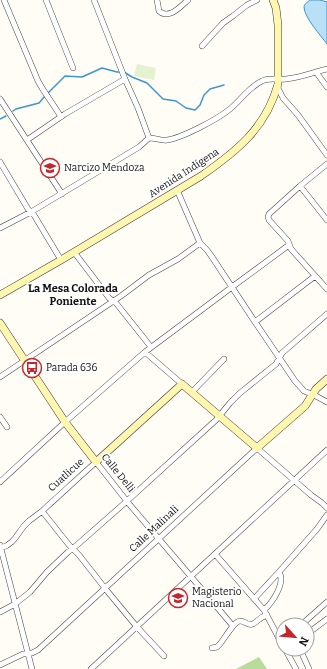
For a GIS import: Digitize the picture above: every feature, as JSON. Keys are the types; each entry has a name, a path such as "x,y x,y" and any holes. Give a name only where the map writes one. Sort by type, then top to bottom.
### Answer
{"street":[{"path":"4,0 38,81 61,117"},
{"path":"46,0 73,68"},
{"path":"94,0 149,138"},
{"path":"157,0 159,11 167,15 178,10 188,0"},
{"path":"202,46 223,22 247,4 257,0"},
{"name":"Avenida Indígena","path":"0,295 213,168 247,140 265,116 277,83 278,25 273,0"},
{"path":"277,83 286,79 327,69"},
{"path":"316,72 327,87"},
{"path":"27,140 61,117 125,79"},
{"path":"0,227 31,212 62,194 139,147 149,138 165,140 175,138 208,123 230,110 244,95 262,80 268,79 277,83 283,98 298,115 327,155"},
{"path":"0,99 62,194"},
{"path":"0,162 61,260"},
{"path":"327,164 300,186 269,214 268,217 288,241 291,249 327,290"},
{"path":"300,186 327,220"},
{"path":"177,190 200,243 207,250 295,381 305,392 319,397 327,402"},
{"path":"0,377 149,275 178,259 200,243"},
{"path":"0,481 151,347 290,245"},
{"path":"74,252 109,298 116,303 151,347"},
{"path":"255,322 316,276"},
{"path":"0,612 15,604 30,592 68,552 127,501 216,420 240,393 276,364 282,353 327,314"},
{"name":"Calle Delli","path":"0,323 65,422 127,501 233,626"},
{"path":"145,352 220,415 311,495 323,500 327,508"},
{"path":"192,392 224,359"},
{"name":"Calle Malinali","path":"0,665 23,654 38,650 257,448 305,406 312,394 327,379"},
{"name":"Cuatlicue","path":"0,546 8,545 14,540 25,525 182,384"},
{"path":"0,417 7,427"},
{"path":"91,669 327,450"},
{"path":"42,511 137,627 164,656"},
{"path":"254,599 317,529 327,514"},
{"path":"0,546 32,669"},
{"path":"215,554 254,599 265,613 275,630"},
{"path":"212,648 219,645 233,626 239,621 252,624 265,613 280,586 282,578 279,572"},
{"path":"310,617 327,602"},
{"path":"315,628 327,619"},
{"path":"289,657 296,669"},
{"path":"304,657 309,669"}],"green space":[{"path":"137,64 156,68 154,80 134,76"},
{"path":"259,657 267,669 236,669"}],"water":[{"path":"310,0 327,2 327,44 313,26 305,11 304,6"}],"waterway":[{"path":"48,93 65,76 82,77 102,68 120,72"},
{"path":"124,72 147,83 163,99 176,101 186,108 195,110 200,105 204,95 210,89 224,85"},
{"path":"13,111 39,103 45,96"},
{"path":"0,119 6,116"}],"place":[{"name":"Narcizo Mendoza","path":"50,168"},
{"name":"Parada 636","path":"32,368"},
{"name":"Magisterio Nacional","path":"178,598"}],"district":[{"name":"La Mesa Colorada Poniente","path":"73,294"}]}
